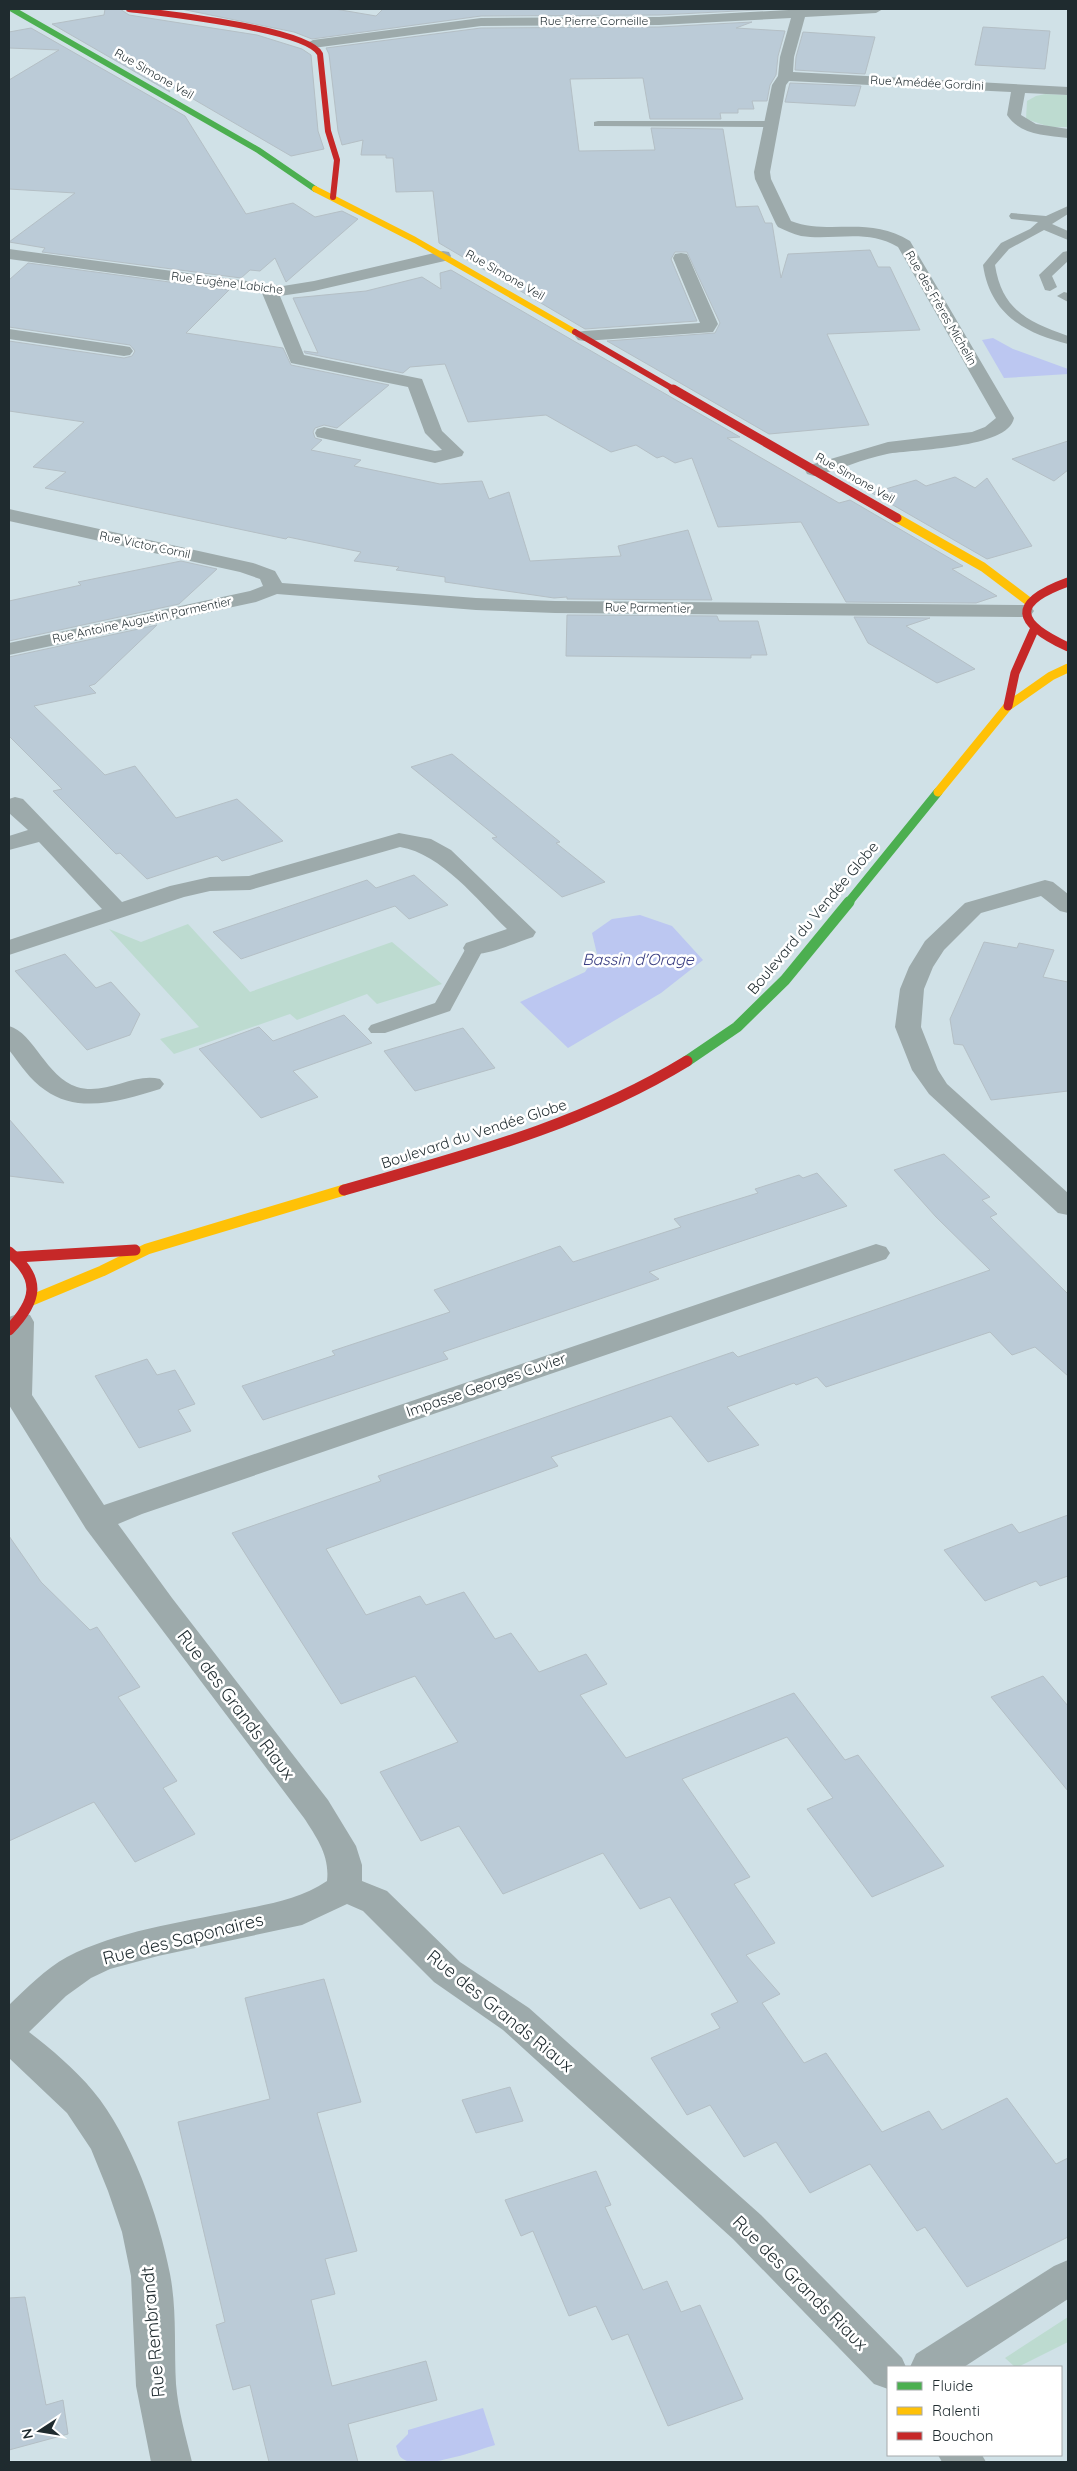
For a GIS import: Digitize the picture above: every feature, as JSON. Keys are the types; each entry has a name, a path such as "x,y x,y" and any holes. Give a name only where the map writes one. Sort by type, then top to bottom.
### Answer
{"main road":[{"name":"Rue Simone Veil","path":"12,9 258,150 308,185 443,256 983,567 1026,606"},
{"path":"129,9 164,10 294,38 313,44 320,54 328,131 337,160 330,172 333,197"},
{"path":"290,173 313,175"},
{"name":"Rue Simone Veil","path":"983,567 1014,574"},
{"path":"1042,579 1068,582"},
{"path":"1068,582 1037,592 1026,606 1027,621 1034,630 1052,642 1068,647"},
{"name":"Boulevard du Vendée Globe","path":"1008,706 1015,674 1034,630"},
{"name":"Boulevard du Vendée Globe","path":"20,1318 102,1271 147,1249 520,1138 595,1110 683,1064 737,1026 784,980 1008,706 1051,676 1068,668"},
{"name":"Boulevard du Vendée Globe","path":"13,1255 147,1249"},
{"path":"13,1255 28,1269 34,1284 20,1318"}],"street":[{"path":"481,22 481,18 489,9"},
{"name":"Rue Pierre Corneille","path":"313,44 481,22 659,21 876,9"},
{"name":"Rue des Frères Michelin","path":"796,14 799,19 787,56 785,76 779,85 762,172 763,179 784,224 802,231 884,234 896,238 904,244 1005,418 1004,423 993,431 954,440 888,448 814,470"},
{"name":"Rue Amédée Gordini","path":"785,76 1068,91"},
{"path":"1019,88 1014,115 1016,119 1022,124 1034,128 1068,133"},
{"name":"Rue Eugène Labiche","path":"9,254 283,291 306,288 443,256"},
{"path":"584,336 707,328 709,324 681,258"},
{"path":"269,289 297,359 416,384 434,433 455,452 434,457 324,433"},
{"path":"9,334 124,351"},
{"name":"Rue Victor Cornil","path":"9,515 246,566 268,575 274,588"},
{"name":"Rue Parmentier","path":"274,588 476,604 555,607 852,610 1026,606"},
{"name":"Rue Antoine Augustin Parmentier","path":"9,649 256,596 274,588"},
{"path":"9,806 15,804 118,911"},
{"path":"9,843 44,833"},
{"path":"9,948 187,888 210,884 250,883 399,840 423,844 443,855 524,932 475,948"},
{"path":"1068,906 1045,887 973,908 934,946 921,967 912,990 908,1027 925,1070 938,1089 1068,1207"},
{"path":"9,1034 54,1086 74,1094 98,1096 120,1094 151,1084"},
{"name":"Impasse Georges Cuvier","path":"97,1521 140,1503 876,1253"},
{"name":"Rue des Grands Riaux","path":"20,1318 13,1392 97,1521 316,1809 343,1850 347,1873 344,1888 375,1901 448,1972 516,2019 747,2227 887,2370"},
{"name":"Rue des Saponaires","path":"9,2028 53,1986 78,1968 102,1957 158,1942 302,1910 326,1900 344,1888"},
{"name":"Rue Rembrandt","path":"9,2038 32,2056 80,2102 106,2141 127,2192 141,2232 151,2276 155,2329 156,2386 171,2462"},
{"path":"932,2366 1068,2278"}],"lane":[{"path":"598,124 771,124"},
{"path":"1068,210 1054,215 1047,223 1005,246 988,265 993,286 1003,305 1029,323 1068,340"},
{"path":"1014,216 1047,223 1068,236"},
{"path":"1050,287 1045,275 1068,255"},
{"path":"378,1029 443,1007 475,948"}],"green space":[{"path":"1045,94 1068,95 1068,127 1050,127 1026,119 1027,101"},
{"path":"188,924 250,992 392,942 442,984 377,1004 367,994 297,1020 290,1014 174,1054 160,1039 199,1027 109,929 141,942"},
{"path":"1068,2317 1068,2342 1020,2366 1014,2366 1005,2358"}],"water":[{"path":"993,338 1013,349 1068,369 1068,374 1004,378 982,340"},
{"name":"Bassin d'Orage","path":"640,915 672,926 703,960 661,993 568,1048 520,1002 585,972 597,954 592,933 612,919"},
{"path":"483,2408 495,2445 448,2459 422,2463 411,2462 399,2455 396,2446 408,2434 408,2430"}],"building":[{"path":"105,9 120,9 129,15 257,35 302,49 311,55 318,131 324,149 291,156 164,82 170,92 52,24 104,15"},
{"path":"181,9 335,9 376,16 383,9 776,9 659,15 481,16 312,39 294,32"},
{"path":"752,22 736,28 785,31 778,56 776,75 770,85 767,101 752,101 754,109 738,109 738,113 720,113 721,119 650,119 643,78 570,79 579,151 655,150 651,128 723,129 736,207 758,206 765,223 772,223 781,278 788,254 870,250 878,267 890,267 920,330 827,334 869,425 769,434 607,341 715,333 720,323 687,252 675,252 671,259 697,321 585,329 439,243 433,191 396,192 393,158 386,158 386,155 361,155 363,140 342,145 338,131 329,54 326,48 481,28 659,27"},
{"path":"983,27 1050,31 1045,69 975,65"},
{"path":"31,28 185,116 246,214 293,203 315,217 342,211 358,219 286,282 275,258 260,271 250,270 241,278 42,252 45,248 9,242 75,193 9,189 9,80 59,50 9,48 9,32"},
{"path":"803,32 875,37 865,74 795,70 796,57"},
{"path":"790,83 861,86 855,106 785,102"},
{"path":"28,263 229,290 186,333 283,348 291,365 389,385 337,428 324,425 315,428 313,432 315,438 322,440 311,450 361,460 354,466 440,484 482,481 489,499 509,492 530,561 621,556 618,546 688,530 712,600 567,599 567,597 554,598 445,582 445,577 396,570 399,567 354,561 361,552 288,537 286,539 45,488 66,472 33,467 84,422 9,411 9,341 124,358 132,356 135,351 130,345 9,327 9,280"},
{"path":"451,270 740,437 727,438 839,503 850,500 963,566 952,569 997,596 976,603 846,602 801,522 718,527 692,458 675,463 663,456 657,458 636,445 611,452 546,415 468,422 445,364 410,367 403,373 305,353 304,351 318,353 293,298 366,291 422,277 441,289 440,273"},
{"path":"1068,441 1068,470 1054,481 1012,459"},
{"path":"955,477 975,488 987,478 1032,546 987,559 872,493 916,480 926,486"},
{"path":"181,561 217,569 179,604 9,641 9,601 81,585 78,582"},
{"path":"567,615 717,616 719,621 758,621 767,655 751,655 751,658 566,656"},
{"path":"854,617 930,618 906,626 975,669 937,683 868,643"},
{"path":"157,625 95,684 89,686 96,693 34,706 105,775 135,766 176,818 237,799 283,841 222,861 217,856 147,879 120,853 116,854 53,791 62,789 9,736 9,657"},
{"path":"452,754 560,842 556,843 605,882 562,897 492,838 497,837 411,767"},
{"path":"414,875 448,905 409,919 395,906 241,959 213,932 367,880 376,888"},
{"path":"984,942 1017,948 1019,943 1054,950 1043,977 1068,982 1068,1091 991,1100 963,1045 954,1044 950,1019"},
{"path":"65,954 96,988 111,982 140,1014 130,1035 87,1050 15,971"},
{"path":"344,1015 372,1043 293,1071 318,1097 261,1118 199,1049 259,1027 273,1041"},
{"path":"463,1028 495,1068 415,1091 384,1051"},
{"path":"9,1119 64,1183 9,1176"},
{"path":"944,1154 990,1197 982,1200 997,1214 990,1217 1068,1294 1068,1376 1035,1347 1012,1355 990,1332 826,1387 817,1377 796,1385 794,1383 727,1407 759,1445 708,1462 671,1416 551,1457 558,1466 326,1549 366,1615 420,1596 426,1605 464,1592 495,1639 511,1633 539,1672 586,1654 607,1684 580,1695 626,1758 794,1693 845,1760 858,1755 944,1866 872,1897 807,1809 833,1798 787,1737 682,1779 750,1877 734,1884 775,1943 746,1955 780,1994 762,2003 804,2063 826,2053 882,2132 929,2111 942,2130 1007,2098 1056,2164 1068,2158 1068,2237 967,2287 925,2227 917,2231 870,2164 810,2193 776,2142 744,2157 710,2105 687,2115 651,2058 720,2028 711,2014 738,2002 670,1897 640,1909 603,1853 503,1894 459,1826 421,1841 380,1772 458,1742 415,1676 341,1704 232,1533 381,1481 378,1476 620,1391 733,1352 738,1357 990,1270 936,1217 894,1170"},
{"path":"817,1173 847,1206 649,1272 659,1279 443,1352 448,1359 263,1420 242,1386 335,1355 332,1351 450,1312 434,1290 560,1246 573,1262 681,1227 674,1219 758,1193 755,1189 799,1175 803,1178"},
{"path":"147,1359 157,1375 175,1370 195,1404 178,1410 191,1431 139,1448 95,1376"},
{"path":"1068,1515 1068,1576 1040,1586 1036,1581 985,1601 944,1550 1012,1524 1019,1533"},
{"path":"9,1536 41,1582 90,1630 97,1627 140,1687 118,1697 177,1781 163,1788 195,1834 135,1862 94,1802 9,1841"},
{"path":"1043,1676 1068,1706 1068,1791 991,1697"},
{"path":"324,1979 361,2102 317,2113 357,2251 325,2259 335,2294 311,2300 332,2386 426,2361 437,2400 348,2424 358,2462 269,2462 250,2385 233,2390 216,2325 225,2322 178,2122 270,2099 245,1998"},
{"path":"510,2087 523,2121 476,2133 462,2100"},
{"path":"596,2171 611,2205 605,2207 643,2290 667,2281 681,2312 700,2305 743,2399 668,2426 628,2334 612,2340 596,2306 569,2316 533,2231 521,2236 505,2200"},
{"path":"25,2297 46,2405 63,2400 68,2434 9,2450 9,2298"}],"traffic: fast":[{"path":"12,9 258,150 315,189"},
{"path":"687,1061 737,1027 785,980 938,792"}],"traffic: slow":[{"path":"315,189 415,240 575,332"},
{"path":"897,518 983,567 1028,601"},
{"path":"938,792 1008,706 1051,676 1068,668"},
{"path":"32,1300 102,1271 147,1249 344,1190"}],"traffic: jam":[{"path":"129,9 197,18 257,29 304,41 316,47 320,54 328,131 337,160 333,197"},
{"path":"575,332 897,518"},
{"path":"1068,582 1035,597 1028,605 1026,613 1029,622 1037,630 1050,639 1068,647"},
{"path":"1008,706 1015,673 1034,630"},
{"path":"344,1190 476,1152 565,1122 649,1084 687,1061"},
{"path":"17,1257 135,1250"},
{"path":"9,1252 20,1261 27,1271 32,1280 33,1290 26,1310 9,1330"}]}
